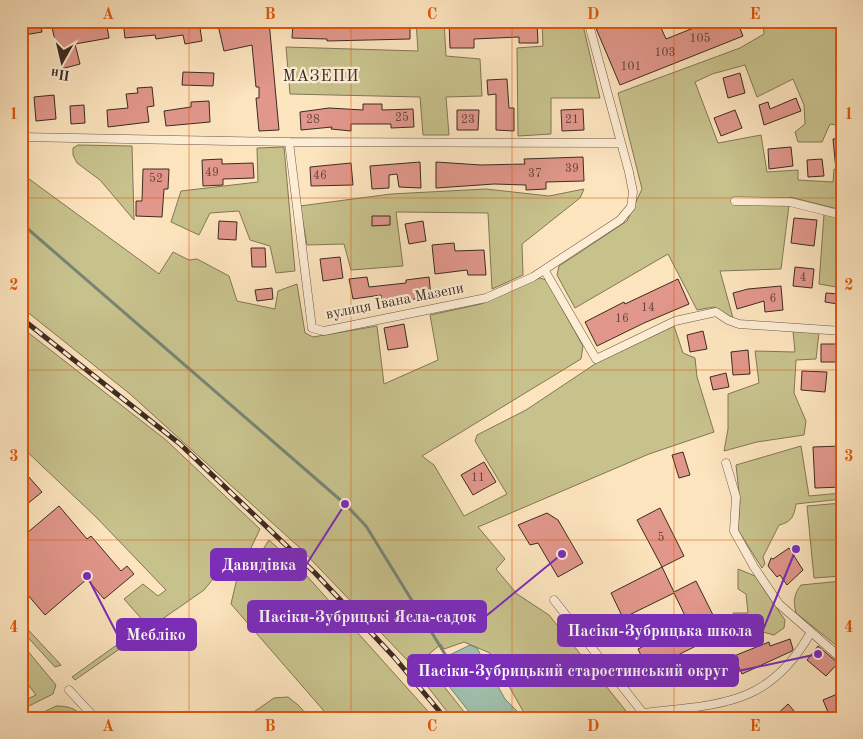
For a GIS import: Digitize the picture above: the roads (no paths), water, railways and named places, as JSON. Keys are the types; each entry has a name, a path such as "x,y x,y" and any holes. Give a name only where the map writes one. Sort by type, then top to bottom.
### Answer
{"street":[{"name":"вулиця Івана Мазепи","path":"289,142 312,328 316,330 343,327 486,298 545,271 620,220 631,207 633,192 588,21"},
{"path":"21,137 289,142 620,142"},
{"path":"735,201 790,202 842,215"},
{"path":"545,271 596,359 675,322 716,312 728,320 739,324 842,331"},
{"path":"726,463 736,497 734,531 754,567 779,604 842,659"},
{"path":"554,600 643,713 723,704 742,697 776,679 790,666 811,632"},
{"path":"69,690 95,718"}],"waterway":[{"path":"21,223 345,504 366,526 448,659"}],"railway":[{"path":"21,318 180,444 315,573 394,657 445,718"}],"place":[{"name":"Давидівка","path":"345,504"},
{"name":"Пасіки-Зубрицька школа","path":"796,549"},
{"name":"Пасіки-Зубрицькі Ясла-садок","path":"562,554"},
{"name":"Мебліко","path":"87,576"},
{"name":"Пасіки-Зубрицький старостинський округ","path":"818,654"}],"district":[{"name":"МАЗЕПИ","path":"321,77"}]}
